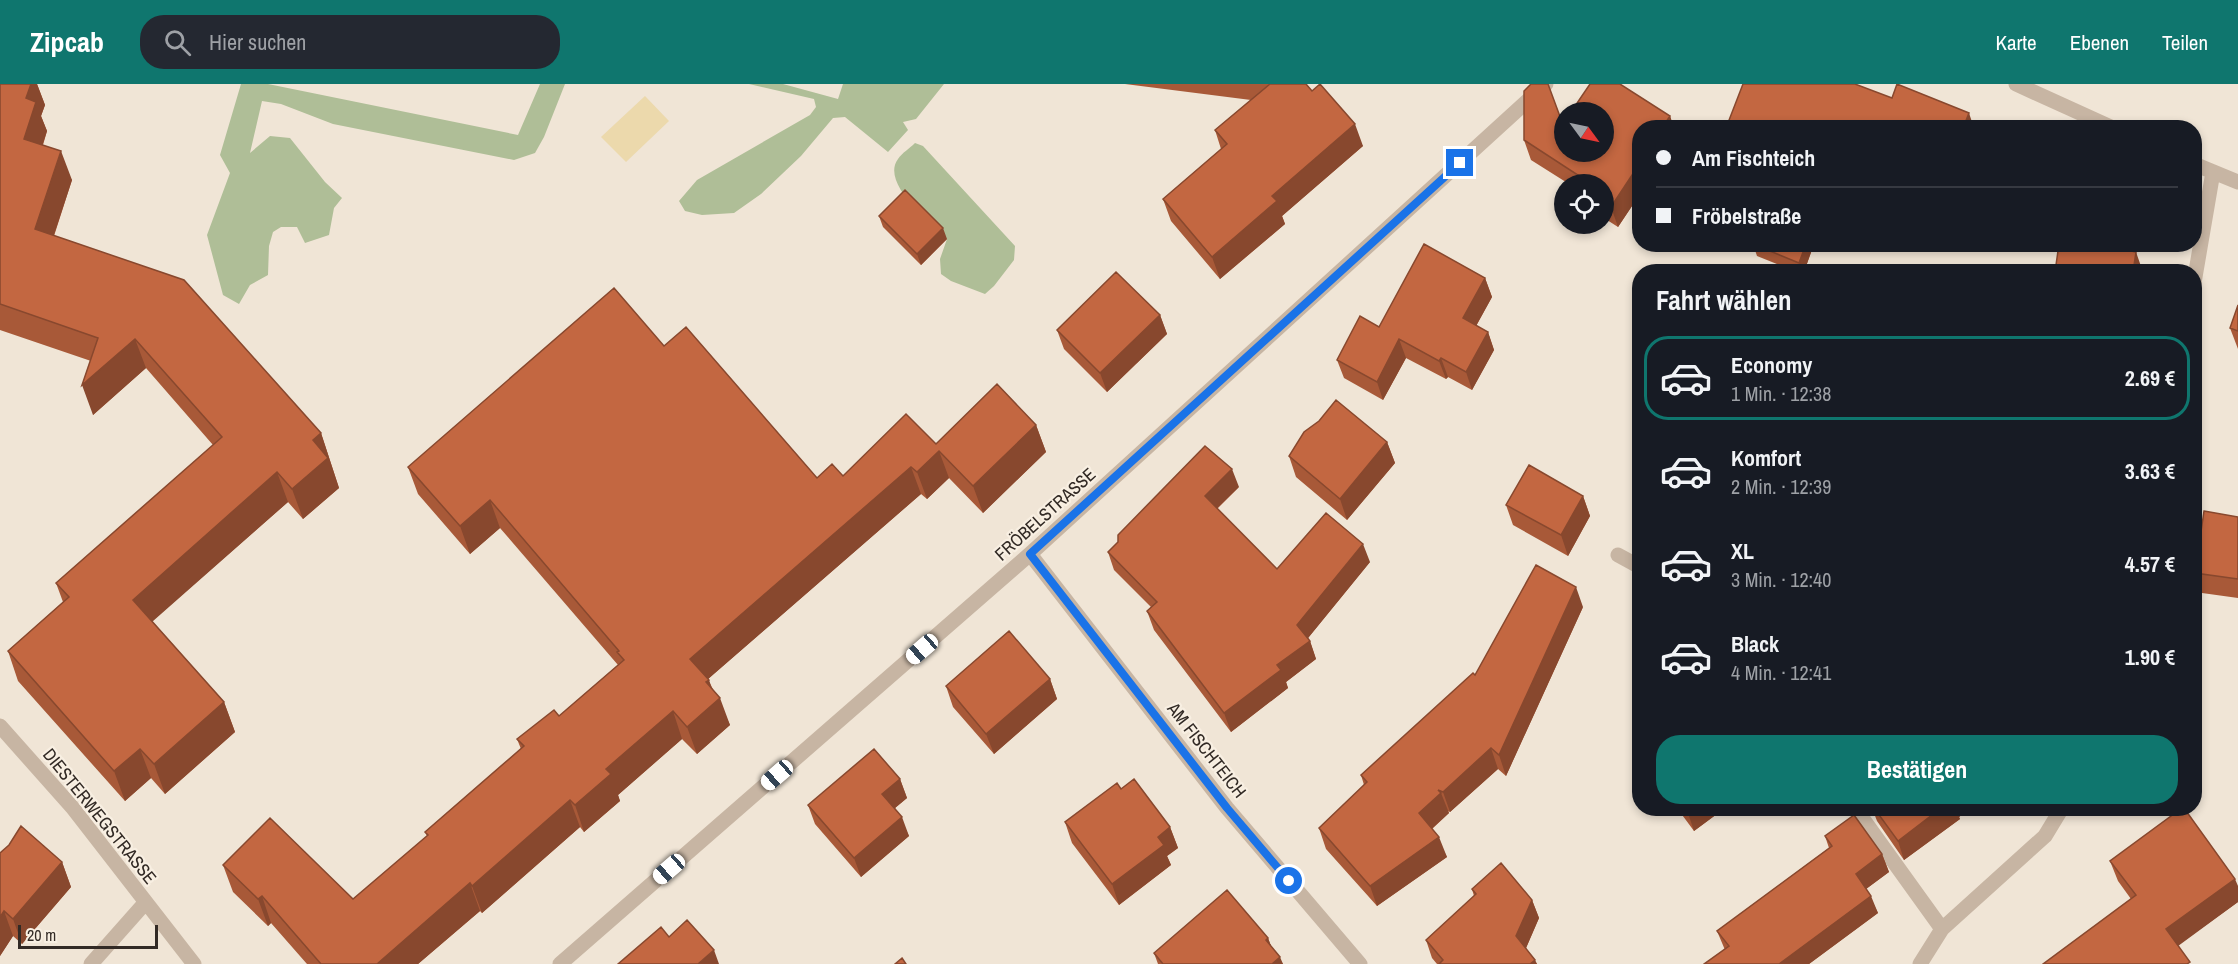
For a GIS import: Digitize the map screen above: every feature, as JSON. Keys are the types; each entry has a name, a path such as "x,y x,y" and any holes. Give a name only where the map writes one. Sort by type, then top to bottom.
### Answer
{"street":[{"name":"FRÖBELSTRASSE","path":"560,964 1030,554 1546,84"},
{"path":"2016,84 2095,120"},
{"path":"2202,167 2238,182"},
{"path":"2202,236 2213,172"},
{"name":"AM FISCHTEICH","path":"1030,554 1227,808 1360,964"},
{"path":"1618,555 1632,563"},
{"name":"DIESTERWEGSTRASSE","path":"0,726 72,807 194,964"},
{"path":"1861,816 1942,929"},
{"path":"1920,964 1942,929 2044,836 2057,816"},
{"path":"91,964 145,903"}],"green space":[{"path":"241,84 268,84 518,135 540,84 565,84 544,137 535,153 514,160 333,124 281,104 262,101 250,153 270,136 290,138 325,182 342,198 334,208 329,235 305,243 297,227 281,227 273,232 269,246 268,275 250,285 239,304 223,295 207,235 230,173 220,155"},
{"path":"749,84 783,84 838,99 843,84 944,84 916,119 903,122 908,130 888,152 845,117 833,118 801,156 761,194 734,213 702,215 685,211 679,201 697,180 810,115 816,107 814,99"},
{"path":"915,143 923,146 1015,246 1014,260 985,294 951,281 941,274 940,259 947,239 901,191 894,169 898,159"}],"sand":[{"path":"645,96 669,121 626,162 601,137"}],"building":[{"path":"0,84 31,84 26,98 36,102 24,139 61,151 35,229 184,280 321,433 313,440 328,458 292,489 277,472 133,600 224,702 154,764 140,749 114,771 8,651 69,597 56,583 222,437 135,339 82,385 98,338 0,304"},
{"path":"1270,84 1306,84 1312,91 1320,84 1355,124 1272,196 1277,201 1212,257 1163,199 1227,144 1215,130"},
{"path":"1531,84 1548,84 1555,102 1554,160 1524,140 1524,91"},
{"path":"1590,84 1620,84 1670,116 1667,120 1632,120 1632,175 1614,202 1614,174 1576,174 1558,162 1614,162 1614,102 1578,102"},
{"path":"1743,84 1855,84 1892,98 1897,84 1969,113 1966,120 1729,120"},
{"path":"905,190 943,228 917,254 879,216"},
{"path":"1424,244 1485,278 1463,318 1488,332 1466,372 1441,358 1439,361 1399,339 1377,382 1337,360 1360,316 1379,327"},
{"path":"1772,252 1803,252 1799,263"},
{"path":"2058,252 2136,252 2134,264 2056,264"},
{"path":"1116,272 1160,315 1100,373 1057,330"},
{"path":"614,288 664,346 686,327 817,478 832,464 843,476 906,414 936,444 997,384 1036,425 973,486 939,451 917,472 911,467 690,659 709,680 706,682 720,698 687,727 673,711 606,769 611,774 575,805 570,800 472,886 470,883 377,964 321,964 262,896 258,899 223,865 270,818 353,899 428,835 425,832 524,746 517,739 554,710 559,716 624,660 617,652 619,651 490,500 460,526 408,467"},
{"path":"2238,305 2238,331 2230,328"},
{"path":"1336,400 1387,442 1340,499 1289,456 1304,432 1319,421"},
{"path":"1205,446 1232,469 1205,496 1277,569 1326,513 1363,544 1297,625 1310,641 1277,665 1281,670 1224,713 1147,611 1157,602 1108,552 1118,542 1118,535"},
{"path":"1529,465 1583,496 1561,535 1506,505"},
{"path":"2204,511 2238,517 2238,579 2202,574"},
{"path":"1536,565 1576,587 1499,755 1491,748 1443,792 1438,790 1441,793 1419,813 1439,837 1370,886 1319,828 1367,782 1361,775 1473,673 1475,675"},
{"path":"1009,631 1050,679 986,734 946,686"},
{"path":"874,749 900,779 882,794 902,817 854,858 808,805"},
{"path":"1134,779 1170,827 1158,837 1164,845 1112,884 1065,822 1117,783 1121,789"},
{"path":"1855,816 1882,854 1856,874 1871,896 1779,964 1704,964 1729,946 1717,931 1832,846 1825,836"},
{"path":"1880,816 1931,816 1898,841"},
{"path":"2171,816 2190,816 2235,879 2166,929 2190,962 2187,964 2043,964 2136,895 2110,861"},
{"path":"21,826 62,862 13,919 4,911 0,917 0,853 9,845"},
{"path":"1501,863 1532,900 1516,936 1535,960 1530,964 1439,964 1443,960 1426,940 1476,894 1472,889"},
{"path":"1227,890 1268,938 1266,940 1280,957 1272,964 1163,964 1154,953"},
{"path":"687,920 714,950 698,964 618,964 661,927 669,937"},
{"path":"902,958 906,964 895,964"}],"route":[{"path":"1289,881 1227,808 1030,554 1460,163"}]}
